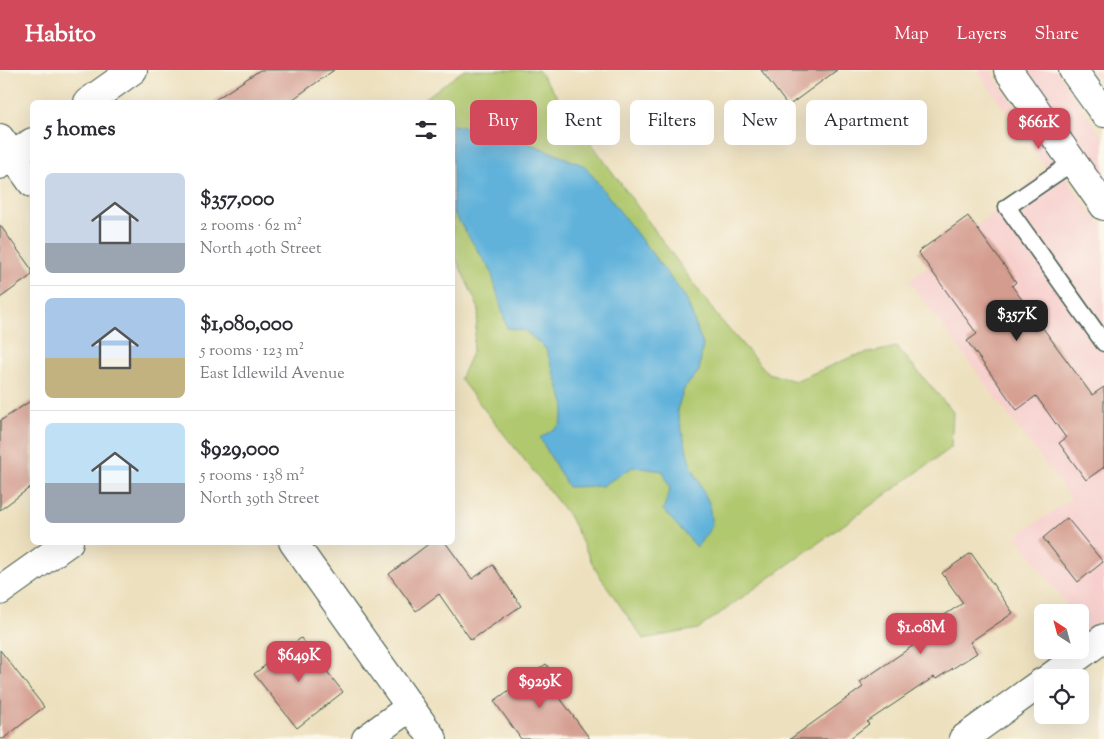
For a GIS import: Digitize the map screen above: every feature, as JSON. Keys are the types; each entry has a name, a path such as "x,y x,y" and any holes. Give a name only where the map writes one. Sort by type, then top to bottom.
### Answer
{"street":[{"path":"91,100 133,70"},
{"path":"1008,70 1104,206"},
{"path":"1073,70 1104,113"},
{"path":"11,150 30,180"},
{"path":"0,591 65,545"},
{"path":"296,545 433,739"},
{"path":"1061,669 1104,638"},
{"path":"963,739 1034,688"},
{"path":"366,739 410,707"}],"lane":[{"path":"1073,162 1007,207 1104,343"}],"shaded area":[{"path":"976,70 989,70 1104,230 1104,618 1089,629 1089,604 1066,604 1016,536 1071,499 909,281 1047,169"},
{"path":"1026,70 1056,70 1104,138 1104,180"},
{"path":"1091,70 1104,70 1104,88"}],"green space":[{"path":"464,70 538,70 560,100 547,100 547,145 593,145 718,317 768,373 795,381 854,356 897,347 953,412 951,448 698,629 643,639 595,569 570,517 460,379 472,353 479,309 455,256 455,100 423,100"}],"water":[{"path":"455,126 470,128 470,145 533,145 585,166 686,298 703,345 699,371 684,389 677,410 690,463 709,503 712,526 697,547 663,510 670,489 663,471 633,467 602,486 568,487 540,438 560,425 565,406 546,349 525,331 507,328 491,271 455,215"}],"building":[{"path":"260,70 334,70 292,100 215,100"},
{"path":"761,70 837,70 796,100 784,100"},
{"path":"968,216 1016,282 1012,286 1092,395 1104,387 1104,467 1086,480 1059,443 1066,438 1036,396 1017,410 967,341 977,334 918,252"},
{"path":"0,225 30,267 30,276 0,298"},
{"path":"30,401 30,488 0,510 0,421"},
{"path":"1067,518 1103,562 1078,582 1043,538"},
{"path":"427,545 447,545 472,579 493,565 521,606 471,640 439,594 416,611 389,574"},
{"path":"971,553 1013,613 970,642 977,653 936,679 934,677 867,722 869,724 849,739 790,739 863,687 860,682 914,645 909,638 963,603 942,573"},
{"path":"301,638 343,692 297,728 254,674"},
{"path":"0,650 44,707 3,739 0,739"},
{"path":"546,664 564,689 557,694 590,739 521,739 494,701"}]}
